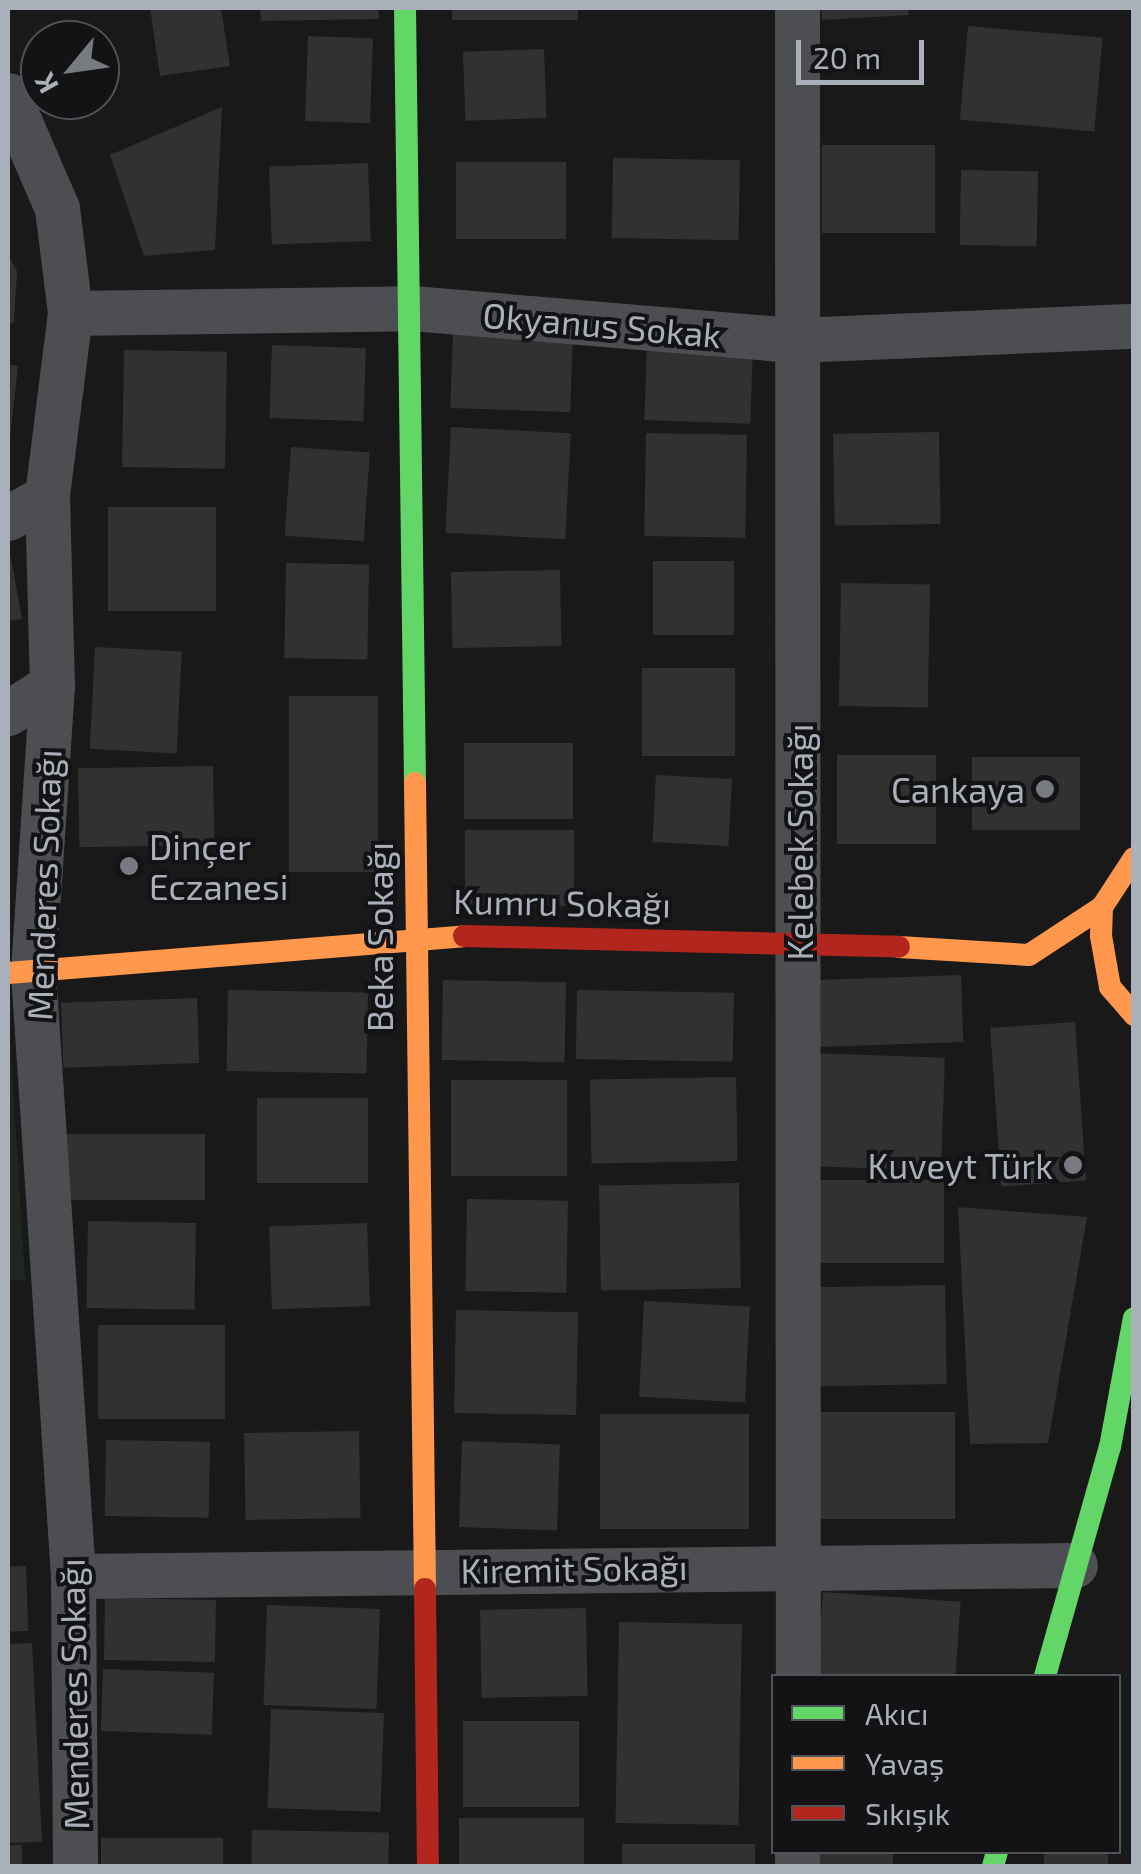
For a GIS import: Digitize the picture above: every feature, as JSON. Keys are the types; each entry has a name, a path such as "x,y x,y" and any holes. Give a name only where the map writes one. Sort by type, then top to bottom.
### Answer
{"street":[{"name":"Beka Sokağı","path":"405,8 412,308 413,935 428,1866"},
{"name":"Kelebek Sokağı","path":"798,8 798,1674"},
{"name":"Menderes Sokağı","path":"8,95 20,162 57,208 70,313 48,496 52,685 20,972 73,1576 75,1866"},
{"name":"Okyanus Sokak","path":"70,313 412,308 796,340 1134,326"},
{"path":"8,518 48,496"},
{"path":"8,712 52,685"},
{"path":"1029,955 1102,907 1134,858"},
{"path":"1102,907 1103,963 1110,987 1129,1011 1134,1042"},
{"name":"Kumru Sokağı","path":"20,972 413,935 799,940 1029,955"},
{"path":"1029,955 1110,987"},
{"path":"1045,1674 1110,1447 1134,1318"},
{"name":"Kiremit Sokağı","path":"73,1576 799,1563 1075,1565"}],"shaded area":[{"path":"8,1007 25,1280 8,1280"}],"building":[{"path":"150,8 221,8 230,66 160,76"},
{"path":"260,8 378,8 379,19 261,21"},
{"path":"452,8 578,8 578,20 452,20"},
{"path":"821,8 908,8 909,15 822,20"},
{"path":"968,26 1102,38 1094,131 960,120"},
{"path":"308,36 373,38 370,123 305,121"},
{"path":"544,49 546,118 465,121 463,52"},
{"path":"222,107 215,250 144,256 110,155"},
{"path":"822,145 935,145 935,233 822,233"},
{"path":"613,158 740,160 739,240 612,238"},
{"path":"456,162 566,162 566,239 456,239"},
{"path":"368,163 371,241 272,244 269,166"},
{"path":"961,170 1038,171 1037,246 960,245"},
{"path":"8,254 17,271 14,322 8,326"},
{"path":"453,330 573,334 570,412 450,408"},
{"path":"647,343 753,347 750,424 644,420"},
{"path":"272,345 366,348 363,421 269,418"},
{"path":"124,350 227,352 225,469 122,467"},
{"path":"8,364 18,366 8,457"},
{"path":"451,427 571,433 565,539 445,533"},
{"path":"939,432 941,524 835,526 833,434"},
{"path":"646,433 747,435 745,538 644,536"},
{"path":"291,447 370,453 364,541 285,536"},
{"path":"108,507 216,507 216,611 108,611"},
{"path":"8,542 22,619 8,621"},
{"path":"653,561 734,561 734,635 653,635"},
{"path":"286,563 369,564 367,659 284,658"},
{"path":"560,570 561,646 452,648 451,572"},
{"path":"841,583 930,585 928,708 839,706"},
{"path":"95,647 182,652 177,753 90,749"},
{"path":"642,668 735,668 735,756 642,756"},
{"path":"289,696 378,696 378,872 289,872"},
{"path":"464,743 573,743 573,819 464,819"},
{"path":"837,755 936,755 936,844 837,844"},
{"path":"972,757 1080,757 1080,830 972,830"},
{"path":"213,766 214,845 79,847 78,768"},
{"path":"656,775 732,779 728,846 652,842"},
{"path":"465,830 574,830 574,906 465,906"},
{"path":"961,975 963,1042 813,1047 811,980"},
{"path":"443,980 566,982 565,1062 442,1060"},
{"path":"228,990 368,992 367,1073 227,1071"},
{"path":"577,990 734,993 733,1062 576,1059"},
{"path":"197,998 199,1063 63,1068 61,1003"},
{"path":"1075,1022 1086,1181 1001,1187 990,1028"},
{"path":"810,1053 945,1058 941,1171 806,1166"},
{"path":"736,1077 737,1161 591,1164 590,1080"},
{"path":"451,1080 567,1080 567,1176 451,1176"},
{"path":"257,1098 368,1098 368,1183 257,1183"},
{"path":"65,1134 205,1134 205,1200 65,1200"},
{"path":"810,1180 944,1180 944,1263 810,1263"},
{"path":"739,1183 741,1288 601,1290 599,1185"},
{"path":"467,1199 568,1201 566,1293 465,1291"},
{"path":"958,1207 1087,1217 1048,1443 970,1444"},
{"path":"88,1221 196,1223 194,1310 86,1308"},
{"path":"367,1223 370,1306 272,1309 269,1226"},
{"path":"945,1285 947,1384 817,1386 815,1287"},
{"path":"644,1301 750,1307 745,1402 639,1397"},
{"path":"456,1310 578,1312 576,1415 454,1413"},
{"path":"98,1325 225,1325 225,1419 98,1419"},
{"path":"814,1412 955,1412 955,1519 814,1519"},
{"path":"600,1414 749,1414 749,1529 600,1529"},
{"path":"359,1431 361,1518 246,1520 244,1433"},
{"path":"106,1440 210,1442 209,1518 105,1516"},
{"path":"462,1441 560,1444 557,1530 459,1527"},
{"path":"26,1566 28,1631 10,1632 8,1567"},
{"path":"823,1592 961,1602 956,1674 817,1674"},
{"path":"105,1598 216,1600 215,1662 104,1660"},
{"path":"267,1605 380,1609 376,1709 264,1705"},
{"path":"586,1608 588,1696 482,1698 480,1610"},
{"path":"619,1622 742,1624 738,1825 615,1823"},
{"path":"32,1643 42,1842 8,1843 8,1644"},
{"path":"103,1669 214,1673 212,1735 101,1731"},
{"path":"271,1709 384,1713 380,1812 268,1808"},
{"path":"463,1721 579,1721 579,1807 463,1807"},
{"path":"459,1818 584,1818 584,1866 459,1866"},
{"path":"252,1830 389,1832 388,1866 251,1866"},
{"path":"101,1838 223,1838 223,1866 101,1866"},
{"path":"622,1844 755,1844 755,1866 622,1866"},
{"path":"8,1845 22,1845 22,1866 8,1866"},
{"path":"811,1854 893,1854 893,1866 811,1866"},
{"path":"1044,1854 1108,1854 1108,1866 1044,1866"}],"traffic: fast":[{"path":"405,8 415,783"},
{"path":"1046,1674 1110,1447 1134,1318"},
{"path":"993,1866 996,1854"}],"traffic: slow":[{"path":"415,783 425,1589"},
{"path":"1134,858 1102,907 1101,936 1110,987 1134,1015"},
{"path":"899,947 1029,955 1102,907"},
{"path":"8,973 464,936"}],"traffic: jam":[{"path":"464,936 899,947"},
{"path":"425,1589 428,1866"}],"place":[{"name":"Cankaya","path":"1045,789"},
{"name":"Dinçer Eczanesi","path":"129,866"},
{"name":"Kuveyt Türk","path":"1073,1165"}]}
